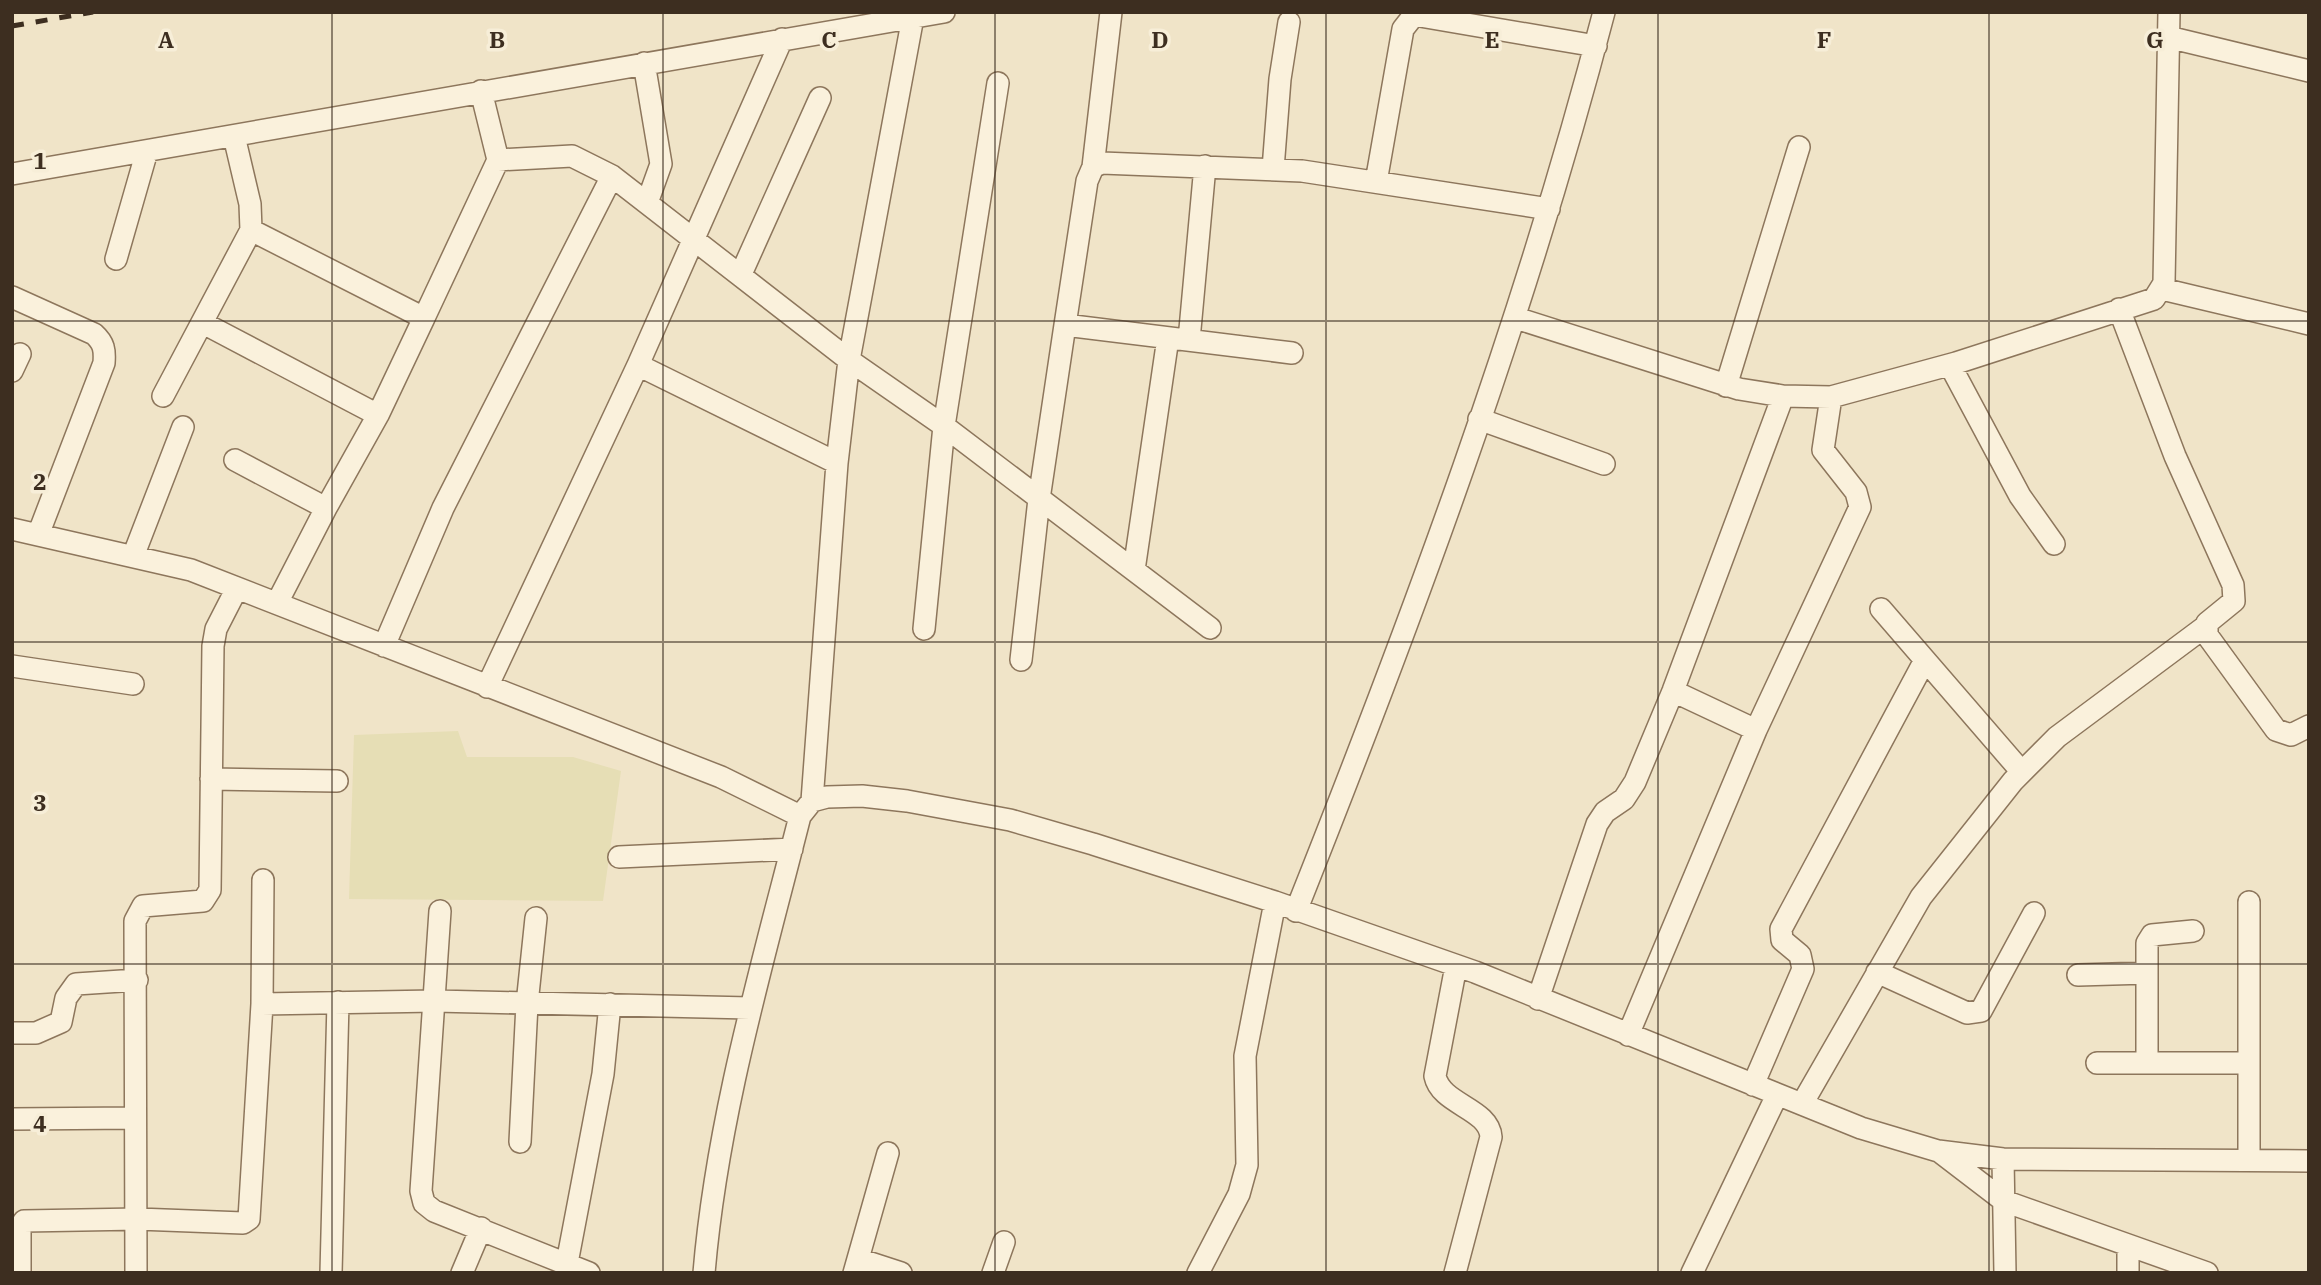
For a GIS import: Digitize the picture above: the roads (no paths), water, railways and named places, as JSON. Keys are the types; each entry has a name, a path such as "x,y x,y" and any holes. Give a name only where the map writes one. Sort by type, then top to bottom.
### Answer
{"street":[{"path":"12,174 944,12"},
{"path":"1021,660 1039,499 1087,181 1093,167 1111,12"},
{"path":"1296,911 1356,760 1516,318 1604,12"},
{"path":"1516,318 1726,386 1783,396 1831,397 1950,365 2154,299 2162,289 2169,12"},
{"path":"1376,182 1404,29 1414,15 1596,46"},
{"path":"704,1273 708,1232 750,1008 792,849 806,809 837,463 849,360 913,17"},
{"path":"1273,169 1279,79 1289,22"},
{"path":"2168,37 2309,71"},
{"path":"487,687 695,240 782,39"},
{"path":"644,63 661,164 648,203"},
{"path":"924,629 944,426 999,83"},
{"path":"277,603 378,415 498,160 481,91"},
{"path":"741,274 820,98"},
{"path":"163,396 251,230 250,204 234,136"},
{"path":"1726,386 1800,147"},
{"path":"116,259 147,151"},
{"path":"498,160 572,156 612,176 849,360 944,426 1210,628"},
{"path":"1093,167 1102,163 1273,169 1549,209"},
{"path":"1134,570 1178,339 1205,166"},
{"path":"384,646 443,508 612,176"},
{"path":"251,230 424,318"},
{"path":"2162,289 2309,324"},
{"path":"12,297 94,334 102,341 105,351 104,363 38,535"},
{"path":"1802,1104 1921,897 2021,771 2057,737 2206,626 2234,601 2233,585 2175,456 2119,309"},
{"path":"203,323 378,415"},
{"path":"1065,325 1292,353"},
{"path":"638,365 837,463"},
{"path":"1950,365 2020,496 2054,544"},
{"path":"1538,999 1597,824 1601,816 1623,799 1634,782 1673,691 1783,396"},
{"path":"1628,1035 1756,730 1860,507 1856,492 1823,450 1831,397"},
{"path":"1479,419 1604,464"},
{"path":"134,554 183,427"},
{"path":"235,460 326,508"},
{"path":"12,529 134,554 191,570 806,809"},
{"path":"136,1273 137,912 151,904 197,903 208,897 213,646 216,629 237,588"},
{"path":"1881,609 1924,662 2021,771"},
{"path":"2206,626 2207,635 2276,730 2291,735 2309,726"},
{"path":"1753,1085 1803,970 1800,955 1782,940 1781,929 1924,662"},
{"path":"12,666 133,684"},
{"path":"1673,691 1756,730"},
{"path":"211,779 337,781"},
{"path":"806,809 827,797 862,796 907,801 1010,820 1275,902 1456,966 1861,1128 1938,1151 2003,1159 2309,1161"},
{"path":"619,858 792,849"},
{"path":"20,1273 20,1227 24,1221 138,1219 243,1223 249,1219 262,1004 262,880"},
{"path":"1198,1273 1239,1194 1247,1165 1245,1056 1275,902"},
{"path":"2249,902 2249,1160"},
{"path":"440,911 421,1191 424,1203 434,1211 589,1273"},
{"path":"1877,972 1967,1013 1981,1012 2034,913"},
{"path":"520,1142 527,1004 536,918"},
{"path":"2147,1063 2147,943 2152,935 2193,931"},
{"path":"1455,1273 1491,1137 1487,1123 1443,1091 1436,1084 1434,1076 1456,966"},
{"path":"2078,975 2147,974"},
{"path":"12,1032 36,1033 50,1030 61,1022 70,989 76,984 137,980"},
{"path":"262,1004 435,1001 750,1008"},
{"path":"331,1273 338,1002"},
{"path":"567,1263 603,1074 610,1004"},
{"path":"2097,1063 2249,1063"},
{"path":"1692,1273 1777,1095"},
{"path":"12,1119 135,1118"},
{"path":"1938,1151 2004,1201 2207,1273"},
{"path":"888,1153 856,1266 901,1273"},
{"path":"2003,1159 2005,1273"},
{"path":"462,1273 481,1228"},
{"path":"993,1273 1004,1242"},
{"path":"2128,1245 2128,1273"}],"railway":[{"path":"12,26 93,12"}]}
